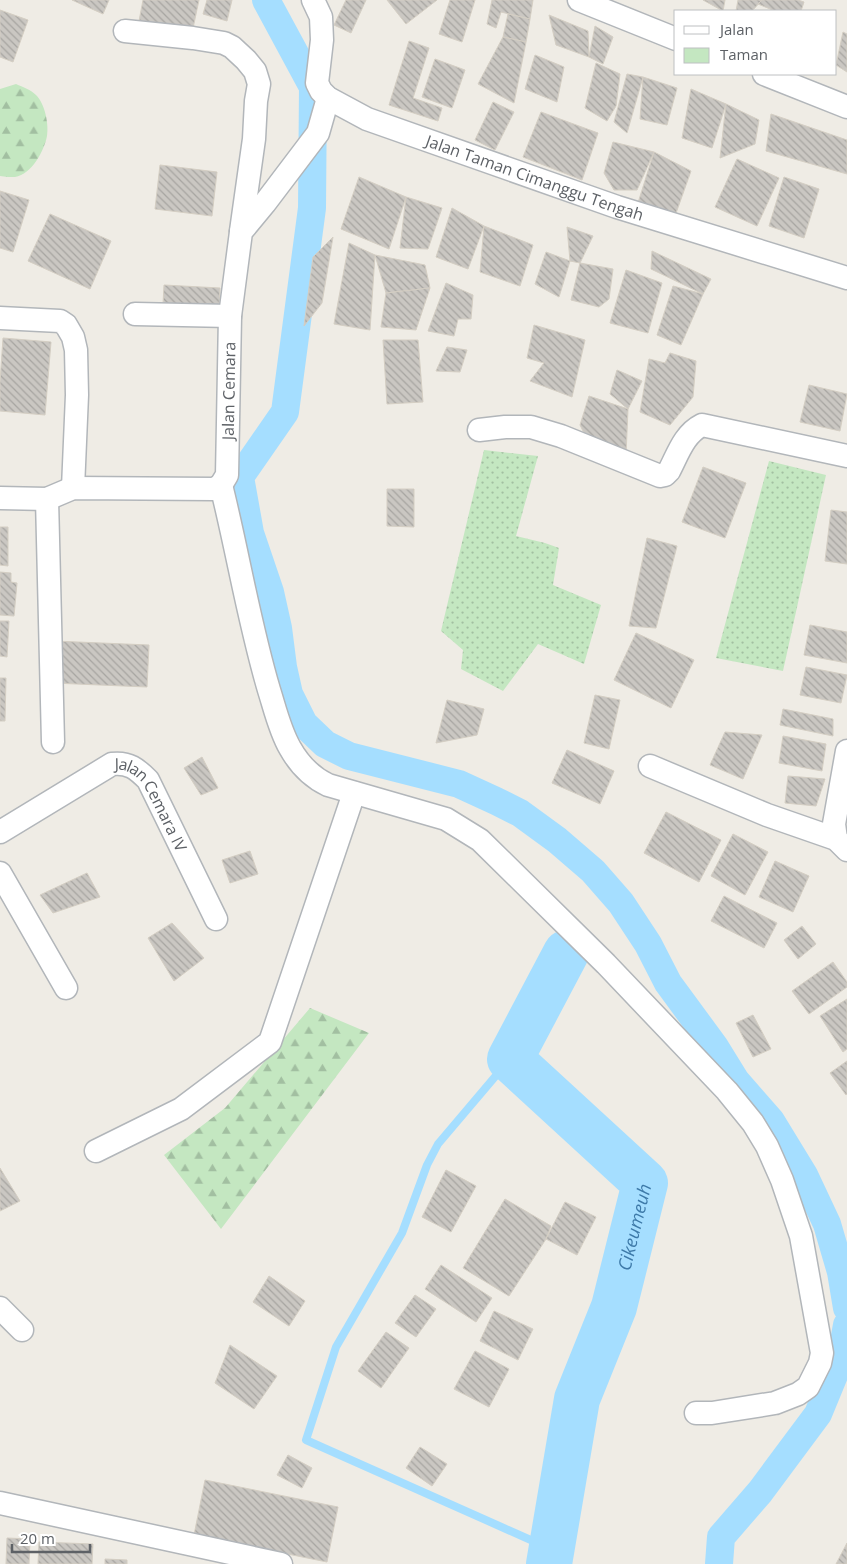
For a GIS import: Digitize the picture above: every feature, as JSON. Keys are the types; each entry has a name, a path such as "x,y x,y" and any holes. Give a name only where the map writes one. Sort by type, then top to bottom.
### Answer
{"street":[{"path":"241,232 318,133 328,98 321,91 317,83 322,40 322,17 313,0"},
{"path":"579,0 674,38"},
{"name":"Jalan Cemara","path":"125,31 224,43 232,47 246,60 255,71 259,84 254,139 230,316 227,475 221,485"},
{"path":"767,75 847,107"},
{"name":"Jalan Taman Cimanggu Tengah","path":"328,98 367,119 617,207 847,278"},
{"path":"135,314 230,316"},
{"path":"0,318 60,320 66,325 73,337 76,350 77,395 73,488"},
{"path":"479,430 504,427 531,428 561,436 660,476 668,471 688,436 702,425 847,456"},
{"path":"0,498 47,499 73,488 214,489 221,485 261,664 278,720 289,747 304,767 316,779 328,784 446,819 480,840 606,964 727,1090 753,1123 767,1146 782,1180 801,1236 822,1353 820,1364 808,1387 798,1394 775,1403 712,1413 696,1413"},
{"path":"47,499 53,742"},
{"path":"841,845 834,824 847,751"},
{"name":"Jalan Cemara IV","path":"0,832 112,764 121,763 134,767 148,780 216,919"},
{"path":"650,766 841,845"},
{"path":"96,1151 181,1109 270,1042 354,793"},
{"path":"0,873 66,988"},
{"path":"0,1308 22,1330"},
{"path":"0,1503 282,1564"}],"green space":[{"path":"16,84 36,95 42,104 46,114 47,136 40,155 32,167 15,177 0,176 0,89"},
{"path":"484,450 538,456 516,536 559,548 553,585 601,605 584,664 538,644 503,691 461,669 463,650 441,631"},
{"path":"769,461 826,475 783,671 716,658"},
{"path":"310,1008 369,1033 221,1229 164,1155 225,1108"}],"building":[{"path":"72,0 109,0 103,14"},
{"path":"143,0 199,0 192,33 139,21"},
{"path":"207,0 232,0 227,21 203,14"},
{"path":"346,0 366,0 351,33 334,25"},
{"path":"387,0 437,0 406,24"},
{"path":"450,0 475,0 462,42 439,34"},
{"path":"492,0 533,0 530,19 501,12 496,28 487,24"},
{"path":"703,0 725,0 723,10"},
{"path":"738,0 762,0 753,10 736,10"},
{"path":"762,0 798,0 804,2 801,10 773,10 758,4"},
{"path":"0,10 28,20 13,62 0,57"},
{"path":"508,14 530,19 526,42 503,37"},
{"path":"549,15 588,31 589,57 556,45"},
{"path":"595,26 613,37 603,64 589,57"},
{"path":"843,32 847,34 847,72 837,66"},
{"path":"503,37 526,42 514,103 478,84"},
{"path":"409,41 429,48 413,98 442,108 438,121 389,105"},
{"path":"535,55 564,67 557,102 525,89"},
{"path":"435,59 465,70 452,108 422,97"},
{"path":"596,63 620,74 616,106 607,121 585,108"},
{"path":"627,74 643,77 627,133 614,122"},
{"path":"643,77 677,88 667,125 640,119"},
{"path":"691,89 726,104 712,148 682,138"},
{"path":"493,102 514,112 495,150 475,140"},
{"path":"726,104 759,120 755,144 720,158"},
{"path":"541,112 598,133 582,180 523,157"},
{"path":"771,114 847,140 847,174 766,151"},
{"path":"613,142 654,152 637,190 614,190 604,173"},
{"path":"654,152 691,171 675,216 637,206"},
{"path":"737,159 779,178 757,226 715,207"},
{"path":"160,165 217,172 212,216 155,209"},
{"path":"359,177 406,197 389,249 341,229"},
{"path":"784,177 819,189 804,238 769,226"},
{"path":"0,191 29,200 13,252 0,248"},
{"path":"406,197 442,208 428,249 400,248"},
{"path":"452,208 484,226 468,269 436,257"},
{"path":"50,214 111,241 90,289 28,261"},
{"path":"484,226 533,245 520,286 480,272"},
{"path":"567,227 593,236 580,263 570,261"},
{"path":"333,237 322,303 304,326 313,257"},
{"path":"349,243 375,255 370,330 334,324"},
{"path":"652,251 711,279 703,294 651,269"},
{"path":"546,252 570,261 559,297 535,284"},
{"path":"375,255 425,265 430,288 386,293"},
{"path":"580,263 613,269 609,299 599,307 571,300"},
{"path":"626,270 662,283 648,333 610,323"},
{"path":"446,283 473,295 471,319 458,319 454,336 428,331"},
{"path":"164,285 220,288 219,307 163,304"},
{"path":"673,286 703,294 681,345 657,335"},
{"path":"430,288 416,330 381,327 386,293"},
{"path":"534,325 585,340 572,397 530,381 544,363 527,358"},
{"path":"3,338 51,342 45,415 0,411"},
{"path":"383,340 418,340 423,402 387,404"},
{"path":"447,347 467,350 460,372 436,371"},
{"path":"670,353 696,361 693,397 670,425 640,412 649,359 665,363"},
{"path":"617,370 642,381 628,409 610,394"},
{"path":"809,385 847,394 840,431 800,422"},
{"path":"589,396 628,409 626,455 588,441 580,425"},
{"path":"703,467 746,483 725,538 682,522"},
{"path":"387,489 414,489 414,527 387,526"},
{"path":"831,510 847,512 847,564 825,561"},
{"path":"0,527 8,527 8,566 0,565"},
{"path":"647,538 677,546 656,628 629,626"},
{"path":"0,572 11,573 11,582 17,583 14,616 0,615"},
{"path":"0,621 9,621 7,657 0,656"},
{"path":"810,625 847,632 847,663 804,655"},
{"path":"636,633 694,660 671,708 614,680"},
{"path":"54,641 149,645 147,687 53,683"},
{"path":"806,667 847,675 841,703 800,695"},
{"path":"0,678 6,678 5,721 0,721"},
{"path":"595,695 620,700 609,749 584,743"},
{"path":"447,700 484,709 477,735 436,743"},
{"path":"783,709 833,719 833,736 780,725"},
{"path":"725,732 762,735 743,779 710,765"},
{"path":"783,736 826,744 822,771 779,763"},
{"path":"567,750 614,771 600,804 552,783"},
{"path":"202,757 218,788 201,795 184,768"},
{"path":"788,776 825,779 816,806 785,803"},
{"path":"666,812 721,840 699,882 644,853"},
{"path":"733,834 768,852 745,895 711,876"},
{"path":"250,851 258,874 230,883 222,860"},
{"path":"775,861 809,876 793,912 759,897"},
{"path":"87,873 100,897 53,913 40,895"},
{"path":"724,896 777,923 764,948 711,921"},
{"path":"172,923 204,958 174,981 148,938"},
{"path":"802,926 816,944 798,959 784,940"},
{"path":"833,962 847,982 847,987 809,1014 792,991"},
{"path":"847,999 847,1049 843,1052 820,1016"},
{"path":"753,1015 771,1049 753,1057 736,1023"},
{"path":"847,1061 847,1094 846,1095 830,1073"},
{"path":"0,1168 20,1201 0,1211"},
{"path":"446,1170 476,1186 451,1232 422,1217"},
{"path":"505,1199 551,1226 546,1239 509,1296 463,1268"},
{"path":"565,1202 596,1217 577,1255 546,1239"},
{"path":"441,1265 492,1298 476,1322 425,1289"},
{"path":"269,1276 305,1301 289,1326 253,1302"},
{"path":"415,1295 436,1309 416,1337 395,1323"},
{"path":"494,1311 533,1329 518,1360 480,1341"},
{"path":"386,1332 409,1348 381,1388 358,1371"},
{"path":"230,1345 277,1376 254,1409 215,1383"},
{"path":"475,1351 509,1369 489,1407 454,1389"},
{"path":"420,1447 447,1464 432,1486 406,1468"},
{"path":"288,1455 312,1468 302,1488 277,1475"},
{"path":"205,1480 338,1507 327,1562 194,1535"},
{"path":"7,1538 30,1539 29,1564 6,1564"},
{"path":"39,1542 93,1544 92,1564 38,1564"},
{"path":"847,1543 847,1564 836,1564"},
{"path":"105,1559 127,1560 127,1564 105,1564"}],"waterway":[{"path":"266,0 313,87 312,208 285,412 240,477 250,533 270,592 289,694 304,724 325,744 349,756 459,784 496,801 520,813 557,840 593,871 621,903 648,944 668,983 715,1047 736,1081 771,1121 804,1175 827,1224 841,1272 847,1308"},
{"name":"Cikeumeuh","path":"549,1564 577,1399 614,1307 645,1183 510,1059 566,953"},
{"path":"510,1059 438,1144 427,1165 402,1233 336,1347 306,1440 551,1549"},
{"path":"719,1564 721,1537 760,1492 818,1414 841,1358 847,1325"}]}
